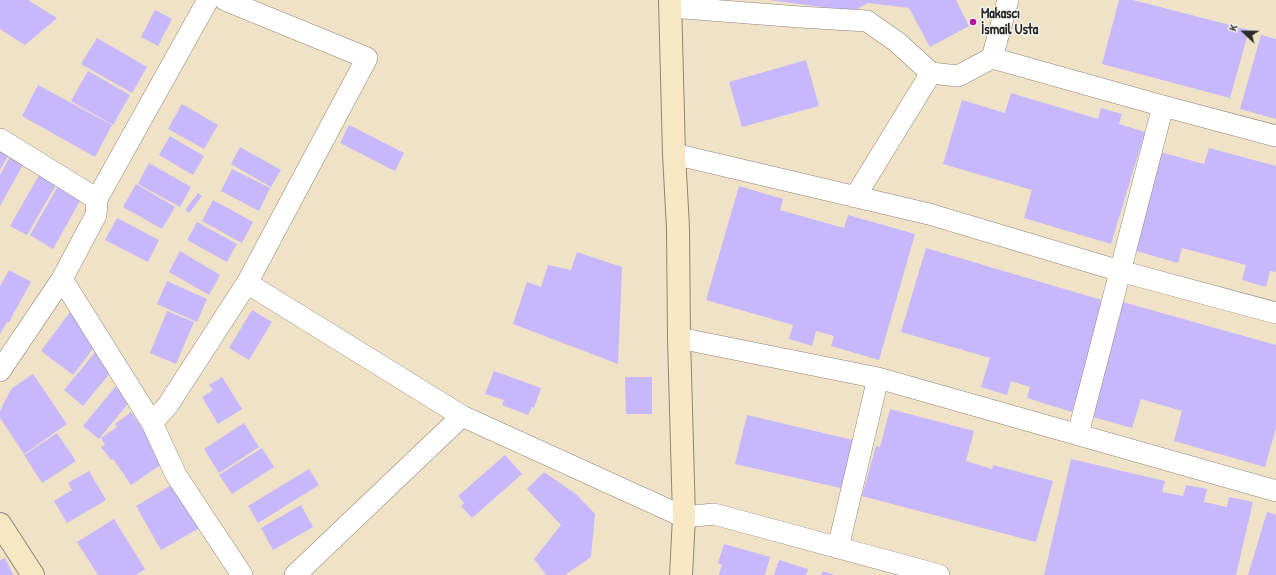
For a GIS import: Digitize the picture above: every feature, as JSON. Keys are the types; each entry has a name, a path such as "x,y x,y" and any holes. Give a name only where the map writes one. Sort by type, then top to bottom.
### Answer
{"street":[{"path":"0,371 62,279 96,215 97,199 208,0"},
{"path":"152,423 168,405 247,282 367,58 225,0"},
{"path":"992,58 1008,0"},
{"path":"681,575 684,517 679,338 678,228 674,154 671,4 800,17 867,21 897,42 931,73 958,76 992,58 1276,136"},
{"path":"855,197 931,73"},
{"path":"1078,434 1163,106"},
{"path":"0,139 97,199"},
{"path":"674,154 929,214 1120,271 1276,314"},
{"path":"62,279 152,423 176,475 242,575"},
{"path":"247,282 462,416 684,517 714,514 939,575"},
{"path":"679,338 878,378 1276,491"},
{"path":"838,548 878,378"},
{"path":"295,575 462,416"},
{"path":"0,524 33,575"}],"building":[{"path":"0,0 28,0 57,18 25,45 0,29"},
{"path":"769,0 956,0 969,26 930,47 909,8 868,3 853,11"},
{"path":"1119,0 1133,0 1249,30 1230,98 1102,64"},
{"path":"155,10 172,19 158,46 141,37"},
{"path":"1261,35 1276,39 1276,119 1240,109"},
{"path":"97,38 147,67 132,93 81,64"},
{"path":"806,60 819,106 742,127 729,82"},
{"path":"88,71 130,95 113,125 71,101"},
{"path":"38,85 112,125 95,157 22,116"},
{"path":"1011,93 1098,119 1101,108 1122,114 1119,124 1145,132 1111,244 1024,218 1032,190 943,164 962,100 1005,113"},
{"path":"182,104 218,125 204,149 168,129"},
{"path":"349,125 404,153 395,171 340,143"},
{"path":"170,136 204,156 193,175 159,155"},
{"path":"0,143 12,149 0,170"},
{"path":"240,147 281,170 271,187 231,164"},
{"path":"1209,148 1276,166 1276,272 1270,271 1266,287 1242,280 1246,265 1182,248 1178,263 1133,250 1160,152 1204,164"},
{"path":"13,151 27,158 0,206 0,175"},
{"path":"149,163 191,187 180,207 138,184"},
{"path":"43,168 60,178 27,235 10,226"},
{"path":"232,169 270,188 259,211 221,191"},
{"path":"62,179 85,192 53,249 30,235"},
{"path":"136,184 175,207 162,229 123,207"},
{"path":"739,186 783,199 780,210 844,228 848,215 915,234 879,360 831,346 834,336 816,331 812,346 789,339 793,325 706,300"},
{"path":"198,193 202,196 189,213 185,210"},
{"path":"213,200 253,222 242,243 202,221"},
{"path":"117,218 159,240 148,262 105,240"},
{"path":"197,222 237,244 227,262 187,240"},
{"path":"926,248 1105,301 1072,412 1027,398 1030,387 1011,381 1007,395 981,387 990,358 901,332"},
{"path":"180,251 220,275 209,295 169,272"},
{"path":"577,252 622,267 618,364 513,324 527,282 541,287 548,265 571,270"},
{"path":"9,270 31,282 9,322 7,322 0,334 0,286"},
{"path":"167,281 207,299 197,322 157,304"},
{"path":"1119,301 1276,345 1276,428 1265,467 1174,441 1182,411 1141,399 1132,428 1086,415"},
{"path":"252,310 272,322 249,360 229,348"},
{"path":"167,311 194,322 176,364 150,353"},
{"path":"70,312 87,326 98,342 73,375 41,351"},
{"path":"96,351 115,367 83,406 64,390"},
{"path":"494,371 541,388 534,408 532,407 528,415 502,405 504,400 485,394"},
{"path":"33,374 67,424 24,454 0,418 0,411 11,389"},
{"path":"222,377 242,409 218,424 202,397 213,390 209,385"},
{"path":"625,377 652,377 652,414 626,414"},
{"path":"115,387 131,400 99,439 83,426"},
{"path":"890,409 974,431 966,461 992,469 993,465 1053,481 1036,542 862,496 876,446 880,447"},
{"path":"131,412 165,462 131,485 113,459 111,460 101,447 105,445 101,438 117,427 115,424"},
{"path":"747,415 857,441 845,489 735,464"},
{"path":"244,423 259,447 219,473 204,449"},
{"path":"57,433 76,461 42,483 24,455"},
{"path":"262,448 274,467 232,494 219,475"},
{"path":"505,455 522,474 472,518 461,506 464,503 458,496"},
{"path":"1071,459 1165,481 1162,492 1183,496 1186,485 1207,489 1204,502 1227,507 1229,497 1253,502 1236,575 1044,575"},
{"path":"309,469 319,485 258,523 248,506"},
{"path":"89,471 106,500 67,523 54,501 72,490 68,483"},
{"path":"544,472 577,495 595,514 591,557 565,575 546,575 534,559 561,525 527,489"},
{"path":"175,483 203,526 161,550 136,506"},
{"path":"301,505 313,527 273,550 261,528"},
{"path":"1267,512 1276,515 1276,575 1248,575"},
{"path":"114,519 145,569 136,575 98,575 77,542"},
{"path":"724,544 770,557 765,575 719,575 722,565 718,563"},
{"path":"5,558 13,575 0,575 0,560"},
{"path":"779,560 808,569 806,575 774,575"},
{"path":"823,571 834,575 821,575"}],"place":[{"name":"Makascı İsmail Usta","path":"973,22"}]}
